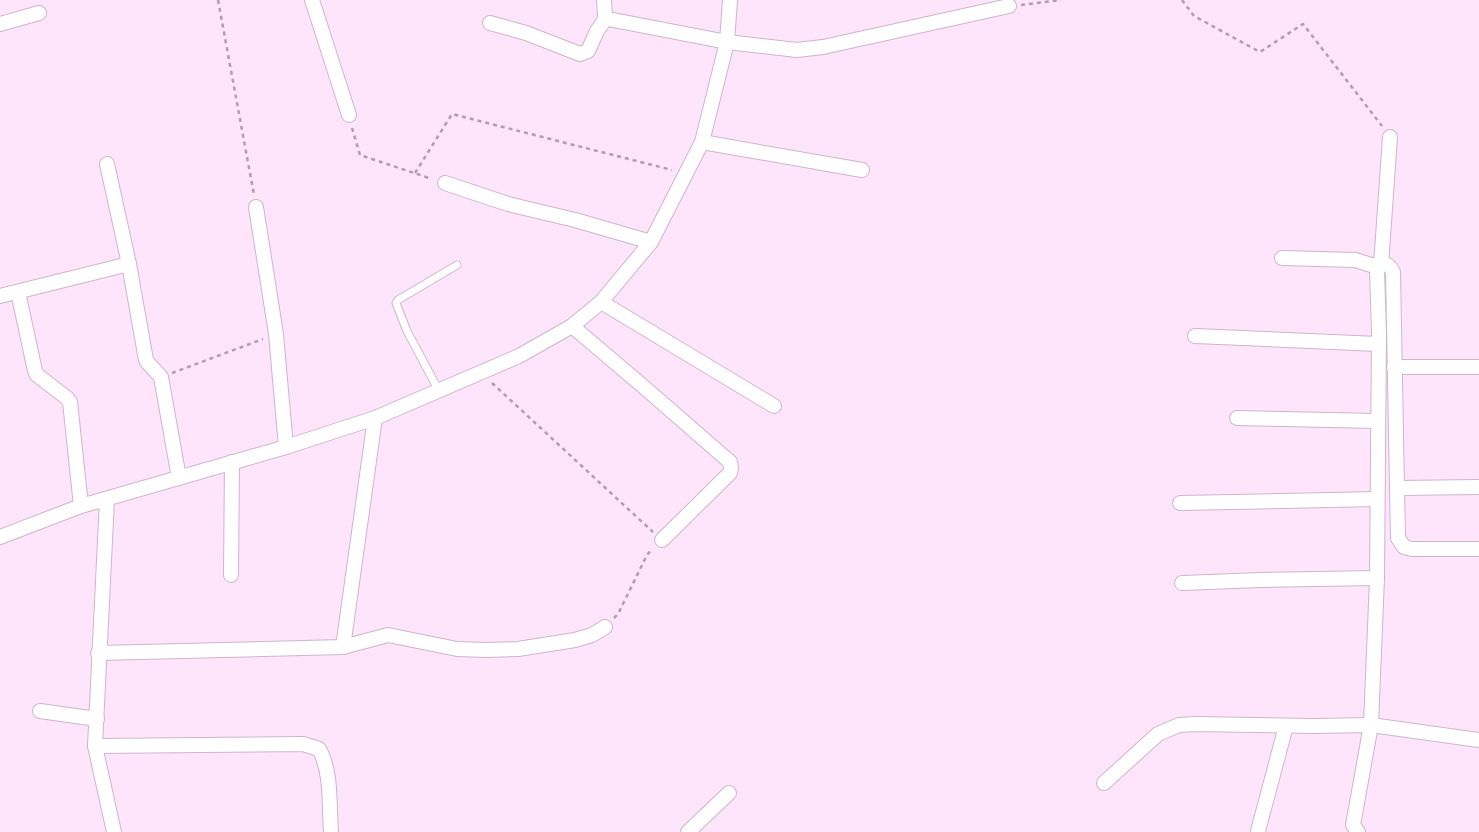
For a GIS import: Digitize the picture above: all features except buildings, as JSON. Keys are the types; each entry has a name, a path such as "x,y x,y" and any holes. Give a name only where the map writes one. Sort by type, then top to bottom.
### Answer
{"street":[{"path":"312,0 349,115"},
{"path":"490,23 526,33 580,54 588,51 597,31 606,18 604,0"},
{"path":"0,537 81,506 286,447 374,418 439,392 519,356 572,326 601,302 651,242 702,142 727,42 730,0"},
{"path":"606,18 727,42 810,50 1009,6"},
{"path":"0,24 39,13"},
{"path":"1358,832 1353,825 1372,725 1377,578 1379,266 1390,137"},
{"path":"702,142 862,170"},
{"path":"107,164 130,264 146,360 161,377 179,478"},
{"path":"445,183 508,204 575,220 651,242"},
{"path":"256,207 276,334 286,447"},
{"path":"1282,258 1355,260 1379,266 1388,265 1393,272 1398,538 1404,547 1412,549 1479,549"},
{"path":"0,296 130,264"},
{"path":"18,292 35,371 37,375 70,402 81,506"},
{"path":"601,302 774,406"},
{"path":"572,326 730,462 730,473 662,540"},
{"path":"1195,336 1378,344"},
{"path":"1394,367 1479,367"},
{"path":"343,647 374,418"},
{"path":"1237,418 1377,421"},
{"path":"231,575 232,462"},
{"path":"1397,488 1479,487"},
{"path":"107,499 98,653 95,746 114,832"},
{"path":"1180,503 1377,499"},
{"path":"1182,583 1377,578"},
{"path":"98,653 343,647 388,635 457,649 518,649 575,640 592,635 606,627"},
{"path":"40,711 96,719"},
{"path":"1104,783 1158,734 1179,725 1372,725 1479,740"},
{"path":"1258,831 1286,726"},
{"path":"95,746 303,744 319,748 324,758 328,778 331,832"},
{"path":"688,832 729,793"}],"lane":[{"path":"439,392 407,332 396,303 457,265"}],"path":[{"path":"218,0 256,207"},
{"path":"1009,6 1062,0"},
{"path":"1182,0 1194,16 1260,52 1303,24 1390,137"},
{"path":"415,173 452,114 686,173"},
{"path":"349,115 360,155 445,183"},
{"path":"161,377 276,334"},
{"path":"482,373 662,540 647,555 618,614 606,627"}]}
